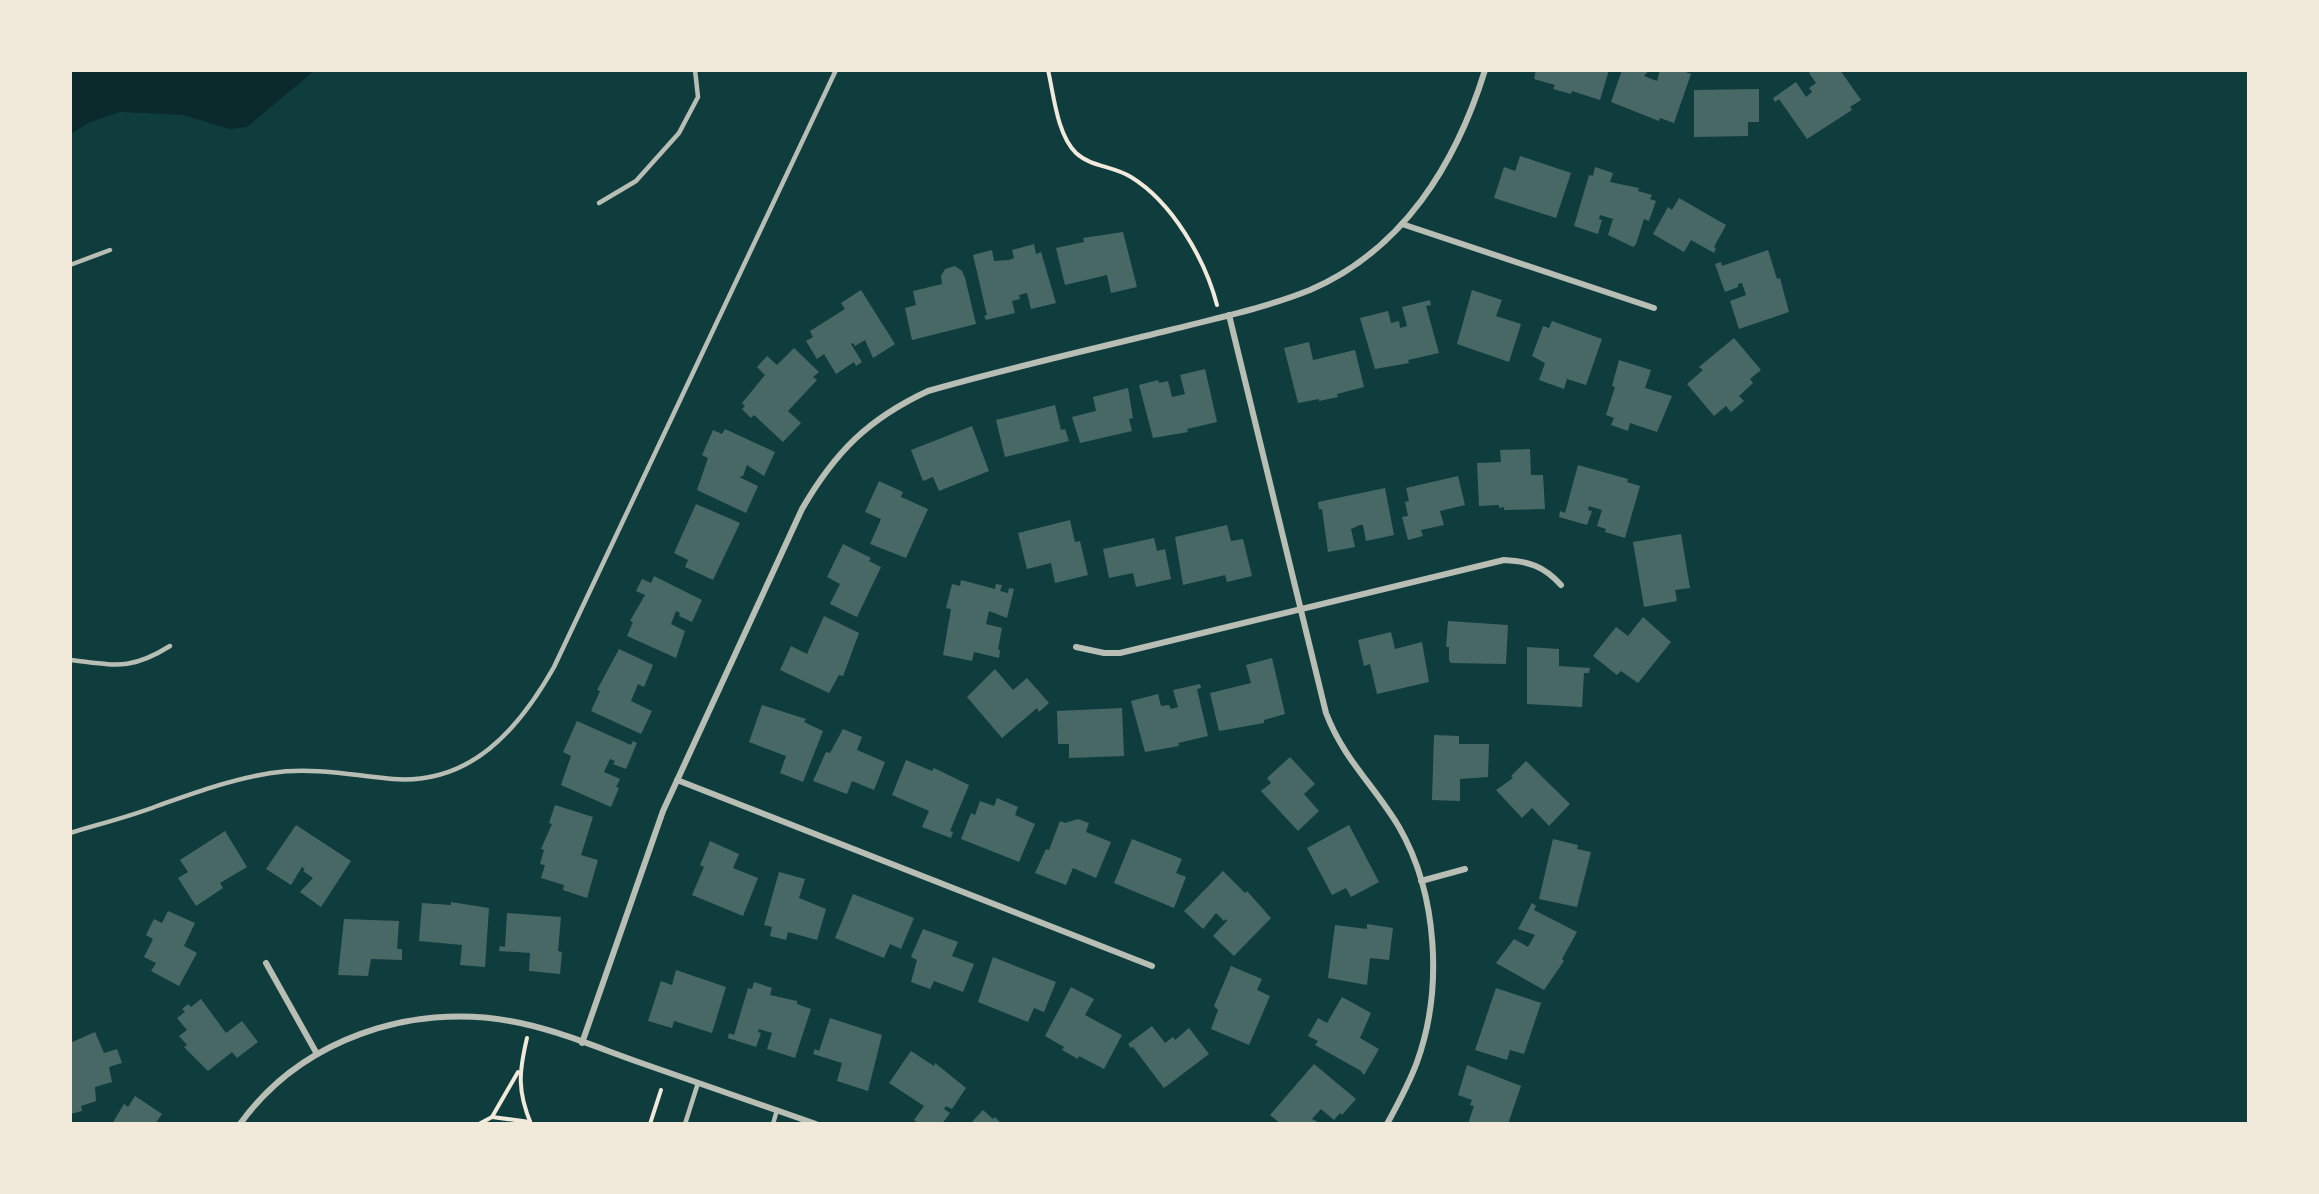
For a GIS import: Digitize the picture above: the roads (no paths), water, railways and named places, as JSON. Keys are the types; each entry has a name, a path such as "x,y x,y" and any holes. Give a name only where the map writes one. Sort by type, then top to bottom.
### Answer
{"street":[{"path":"582,1043 652,840 677,780 802,509 820,477 861,432 897,407 928,391 1229,315 1275,302 1339,275 1383,244 1435,183 1462,135 1485,70"},
{"path":"1402,224 1654,308"},
{"path":"1229,315 1319,687 1334,735 1345,754 1400,829 1421,881 1431,934 1431,994 1418,1061 1387,1124"},
{"path":"1076,647 1104,653 1120,653 1504,561 1520,561 1537,565 1549,572 1561,585"},
{"path":"677,780 1152,966"},
{"path":"1421,881 1465,869"},
{"path":"266,963 317,1054"},
{"path":"240,1124 264,1096 317,1054 373,1029 429,1018 484,1017 531,1026 816,1124"}],"lane":[{"path":"599,203 636,181 679,133 698,97 695,70"},
{"path":"70,833 183,796 270,773 346,773 396,779 433,776 470,764 501,741 538,694 554,667 836,70"},
{"path":"70,265 110,250"},
{"path":"70,660 125,666 146,660 170,646"},
{"path":"685,1124 698,1083"},
{"path":"773,1124 777,1110"}],"water":[{"path":"71,70 314,71 247,127 230,129 183,115 120,112 88,123 71,134"}]}
